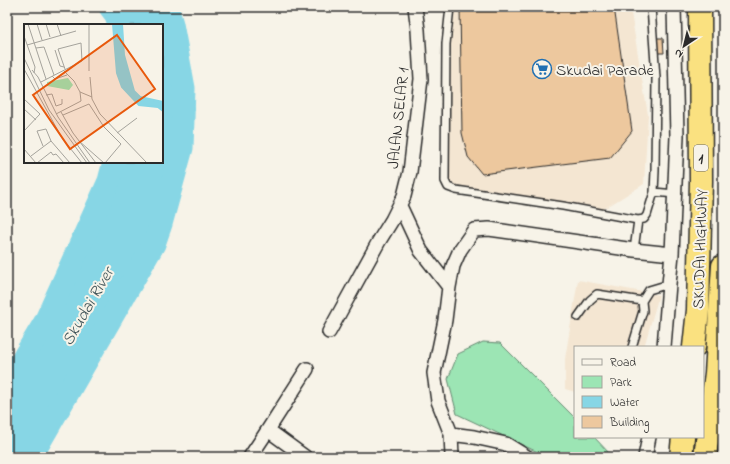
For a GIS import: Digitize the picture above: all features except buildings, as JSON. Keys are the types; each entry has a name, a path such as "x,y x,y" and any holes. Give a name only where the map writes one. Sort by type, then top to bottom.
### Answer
{"highway":[{"name":"SKUDAI HIGHWAY","path":"694,346 698,310 701,181 700,7"},
{"name":"SKUDAI HIGHWAY","path":"705,457 716,373 723,266"},
{"path":"681,457 683,438"}],"street":[{"name":"JALAN SELAR 1","path":"329,332 400,206 404,196 410,172 421,79 415,7"},
{"path":"664,346 672,254 677,136 674,7"},
{"path":"400,206 421,251 449,287"},
{"path":"452,457 451,434 438,401 434,373 445,320 453,266 460,250 474,230 489,229 672,254"},
{"path":"250,457 270,431 307,369"},
{"path":"270,431 305,457"},
{"path":"451,434 506,444 527,457"},
{"path":"645,457 649,438"}],"lane":[{"path":"450,7 446,44 445,128 445,181 448,187 456,190 563,206 638,220 648,215 654,191 656,78 651,10 646,7"},
{"path":"654,191 675,193"},
{"path":"634,250 638,220"},
{"path":"632,346 643,311 642,301 649,290 669,284"},
{"path":"578,317 590,300 597,294 642,301"}],"shaded area":[{"name":"Skudai Parade","path":"453,7 630,7 648,115 644,184 602,210 455,186 448,180 450,59"},
{"path":"578,280 659,295 644,346 574,346 574,392 565,389 565,359"}],"green space":[{"path":"483,342 500,343 574,417 574,438 595,438 610,454 609,457 548,457 457,414 448,379 458,354"}],"water":[{"name":"Skudai River","path":"110,7 167,7 172,24 184,88 182,148 154,244 31,457 7,457 7,385 45,322 109,181 114,163 163,163 163,24 119,24 116,15"}],"waterway":[{"path":"110,7 116,15 119,24"},
{"path":"31,457 154,244 161,224 182,148 184,88 172,24 167,7"},
{"path":"7,385 45,322 109,181 114,163"}],"place":[{"name":"Skudai Parade","path":"542,69"}]}
